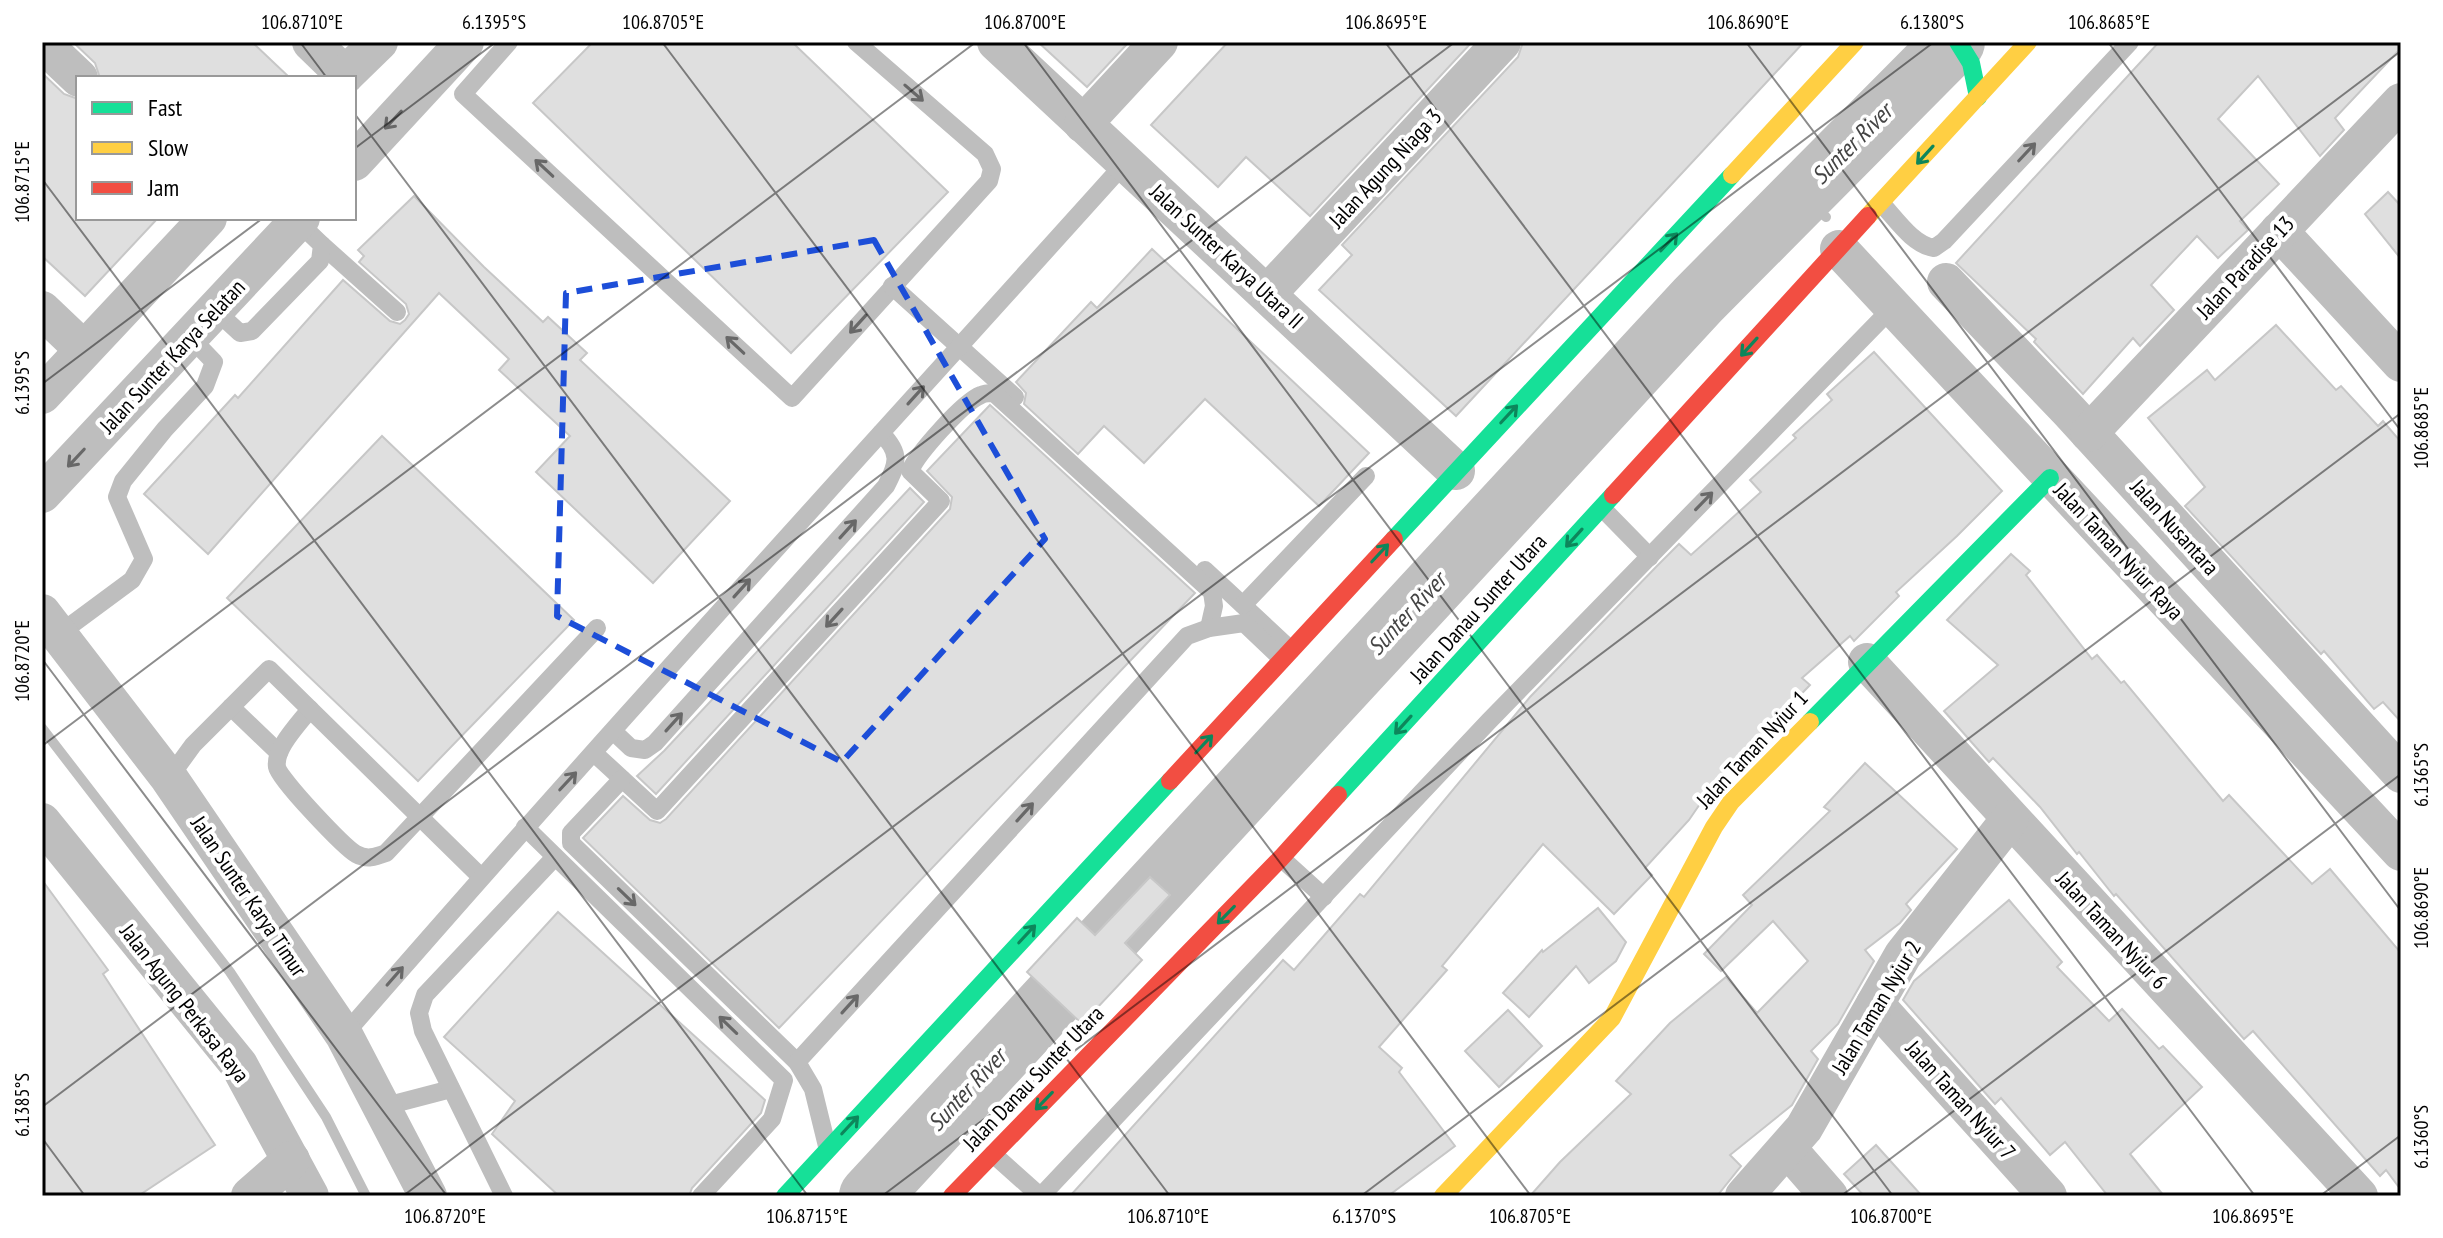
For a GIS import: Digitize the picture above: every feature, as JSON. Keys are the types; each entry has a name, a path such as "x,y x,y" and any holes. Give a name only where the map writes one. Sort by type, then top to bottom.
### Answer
{"main road":[{"path":"785,1196 1855,42"},
{"path":"1958,42 1971,63 1978,97"},
{"name":"Jalan Danau Sunter Utara","path":"952,1196 1281,858 2028,42"},
{"name":"Jalan Taman Nyiur 1","path":"1443,1196 1612,1018 1634,985 1708,833 1731,802 2050,478"}],"street":[{"path":"311,42 344,76 379,42"},
{"path":"356,160 444,82 465,42"},
{"name":"Jalan Sunter Karya Utara II","path":"996,42 1456,471"},
{"path":"1083,124 1159,42"},
{"name":"Jalan Agung Niaga 3","path":"1268,293 1502,42"},
{"path":"42,43 77,76"},
{"name":"Jalan Paradise 13","path":"2089,433 2401,102"},
{"path":"42,395 206,220"},
{"name":"Jalan Sunter Karya Selatan","path":"42,494 202,324 307,228"},
{"path":"2279,231 2401,363"},
{"name":"Jalan Taman Nyiur Raya","path":"1839,249 2401,852"},
{"name":"Jalan Nusantara","path":"1946,282 2089,433 2401,774"},
{"path":"42,310 83,349"},
{"name":"Jalan Sunter Karya Timur","path":"51,624 169,778 344,1035 428,1196"},
{"name":"Jalan Taman Nyiur 6","path":"1867,662 2359,1196"},
{"name":"Jalan Taman Nyiur 2","path":"1744,1196 1788,1149 1818,1107 1903,955 2010,819"},
{"name":"Jalan Agung Perkasa Raya","path":"42,822 239,1065 310,1196"},
{"name":"Jalan Taman Nyiur 7","path":"1875,1004 2048,1196"},
{"path":"1788,1149 1829,1196"},
{"path":"250,1196 291,1160"}],"lane":[{"path":"509,42 444,82 792,398 989,181 992,169 985,154 856,42"},
{"path":"1881,203 1918,242 1934,248 1944,241 2130,42"},
{"path":"344,1035 525,827 1125,163"},
{"path":"307,228 397,312"},
{"path":"892,286 1243,605 1286,655"},
{"path":"993,1154 1041,1196 1489,721 1892,308"},
{"path":"51,624 132,580 144,559 117,497 123,481 205,386 214,362 202,324"},
{"path":"594,753 657,811 941,501 910,471 915,458 980,395 994,393 1212,592 1214,606 1209,628"},
{"path":"614,732 631,748 645,750 655,743 886,486 896,466 892,444 881,433"},
{"path":"1243,605 1366,476"},
{"path":"1602,508 1650,557"},
{"path":"797,1062 1187,636 1209,628 1244,623 1286,655"},
{"path":"310,709 279,753 277,768 288,787 355,853 371,859 386,853 597,628"},
{"path":"169,778 193,745 269,669 481,877"},
{"path":"231,707 279,753"},
{"path":"622,779 571,833 571,843 797,1062 813,1089 828,1149"},
{"path":"525,827 784,1080 772,1119 701,1196"},
{"path":"504,1196 423,1031 419,1013 425,995 555,857"},
{"path":"1281,858 1324,897"},
{"path":"382,1107 451,1089"}],"highlighted area":[{"path":"874,240 1045,539 842,762 557,616 566,293"}],"building":[{"path":"73,42 252,42 288,76 99,76 95,63"},
{"path":"593,42 792,42 948,192 791,353 533,103"},
{"path":"1038,42 1129,42 1087,87"},
{"path":"1228,42 1472,42 1310,216 1246,157 1218,187 1151,125"},
{"path":"1523,42 1804,42 1456,416 1319,290 1352,255 1342,245 1518,57"},
{"path":"2159,42 2401,42 2401,48 2335,118 2344,130 2320,156 2258,76 2218,119 2279,184 2240,221 2248,230 2218,258 2197,236 2151,285 2174,310 2140,346 2133,338 2083,394 2034,342 2036,339 1956,263"},
{"path":"42,73 64,94 76,98 76,220 156,220 85,296 42,256"},
{"path":"2388,192 2401,206 2401,259 2365,214"},
{"path":"414,196 543,322 548,317 587,353 580,360 730,501 653,583 536,472 570,436 499,370 509,359 439,293 208,554 144,494 235,395 238,398 343,280 390,321 400,324 405,320 409,314 406,304 359,262 364,256 358,250"},
{"path":"1152,249 1369,453 1319,506 1205,399 1144,463 1104,426 1078,454 1024,404 1026,393 1016,382 1091,302 1097,308"},
{"path":"2276,325 2336,390 2341,386 2378,426 2383,421 2401,442 2401,722 2383,702 2374,709 2324,651 2321,654 2185,506 2205,487 2148,418 2207,370 2215,380"},
{"path":"1874,352 2002,491 1896,592 1899,596 1854,641 1850,636 1802,678 1810,685 1713,785 1689,820 1645,868 1652,875 1614,914 1543,844 1442,966 1447,970 1379,1047 1402,1068 1399,1072 1455,1146 1388,1196 1070,1196 1283,960 1294,970 1360,894 1364,897 1530,697 1656,567 1679,544 1691,555 1761,492 1750,480 1832,400 1827,394"},
{"path":"990,405 1195,593 779,1028 583,838 623,796 650,820 660,823 666,819 950,509 952,497 927,471"},
{"path":"382,436 574,620 418,781 227,598"},
{"path":"910,488 924,502 656,794 637,776"},
{"path":"2011,554 2030,571 2026,575 2092,659 2097,655 2121,683 2124,681 2223,801 2229,795 2312,884 2330,869 2401,953 2401,1190 2386,1170 2380,1176 2253,1031 2244,1039 2116,894 2114,896 2079,852 2077,854 2040,807 1993,758 1989,762 1944,711 1998,665 1947,620"},
{"path":"1865,763 1957,849 1906,904 1911,910 1900,923 1865,950 1874,961 1838,1024 1811,1051 1818,1059 1792,1105 1730,1155 1741,1166 1717,1196 1530,1196 1560,1162 1631,1094 1616,1081 1670,1023 1726,977 1757,1013 1808,961 1773,921 1721,971 1704,954 1752,905 1743,895 1830,811 1824,807"},
{"path":"1150,877 1170,895 1125,943 1142,960 1082,1024 1027,972 1077,918 1095,935"},
{"path":"42,880 108,970 103,974 215,1145 138,1196 42,1196"},
{"path":"2009,900 2062,962 2057,967 2109,1021 2122,1009 2159,1049 2163,1046 2202,1087 2130,1154 2164,1196 2108,1196 2065,1142 2050,1155 2001,1098 1995,1104 1903,1000 1914,981"},
{"path":"1598,908 1626,942 1616,961 1589,983 1576,966 1529,1017 1503,993 1542,950"},
{"path":"558,912 765,1100 761,1113 692,1188 689,1196 559,1196 492,1134 515,1101 444,1037"},
{"path":"1508,1010 1542,1046 1499,1087 1465,1051"},
{"path":"1876,1145 1922,1196 1864,1196 1844,1174"}],"waterway":[{"name":"Sunter River","path":"870,1196 1698,300 1954,42"},
{"path":"1801,196 1826,217"},
{"path":"42,728 230,972 326,1117 366,1196"}],"traffic: fast":[{"path":"1958,42 1971,63 1978,97"},
{"path":"1394,539 1732,175"},
{"path":"1810,722 2050,478"},
{"path":"1338,795 1613,495"},
{"path":"785,1196 1170,781"}],"traffic: slow":[{"path":"1732,175 1855,42"},
{"path":"1868,216 2028,42"},
{"path":"1443,1196 1612,1018 1714,827 1731,802 1810,722"}],"traffic: jam":[{"path":"1613,495 1868,216"},
{"path":"1170,781 1394,539"},
{"path":"952,1196 1281,858 1338,795"}]}
